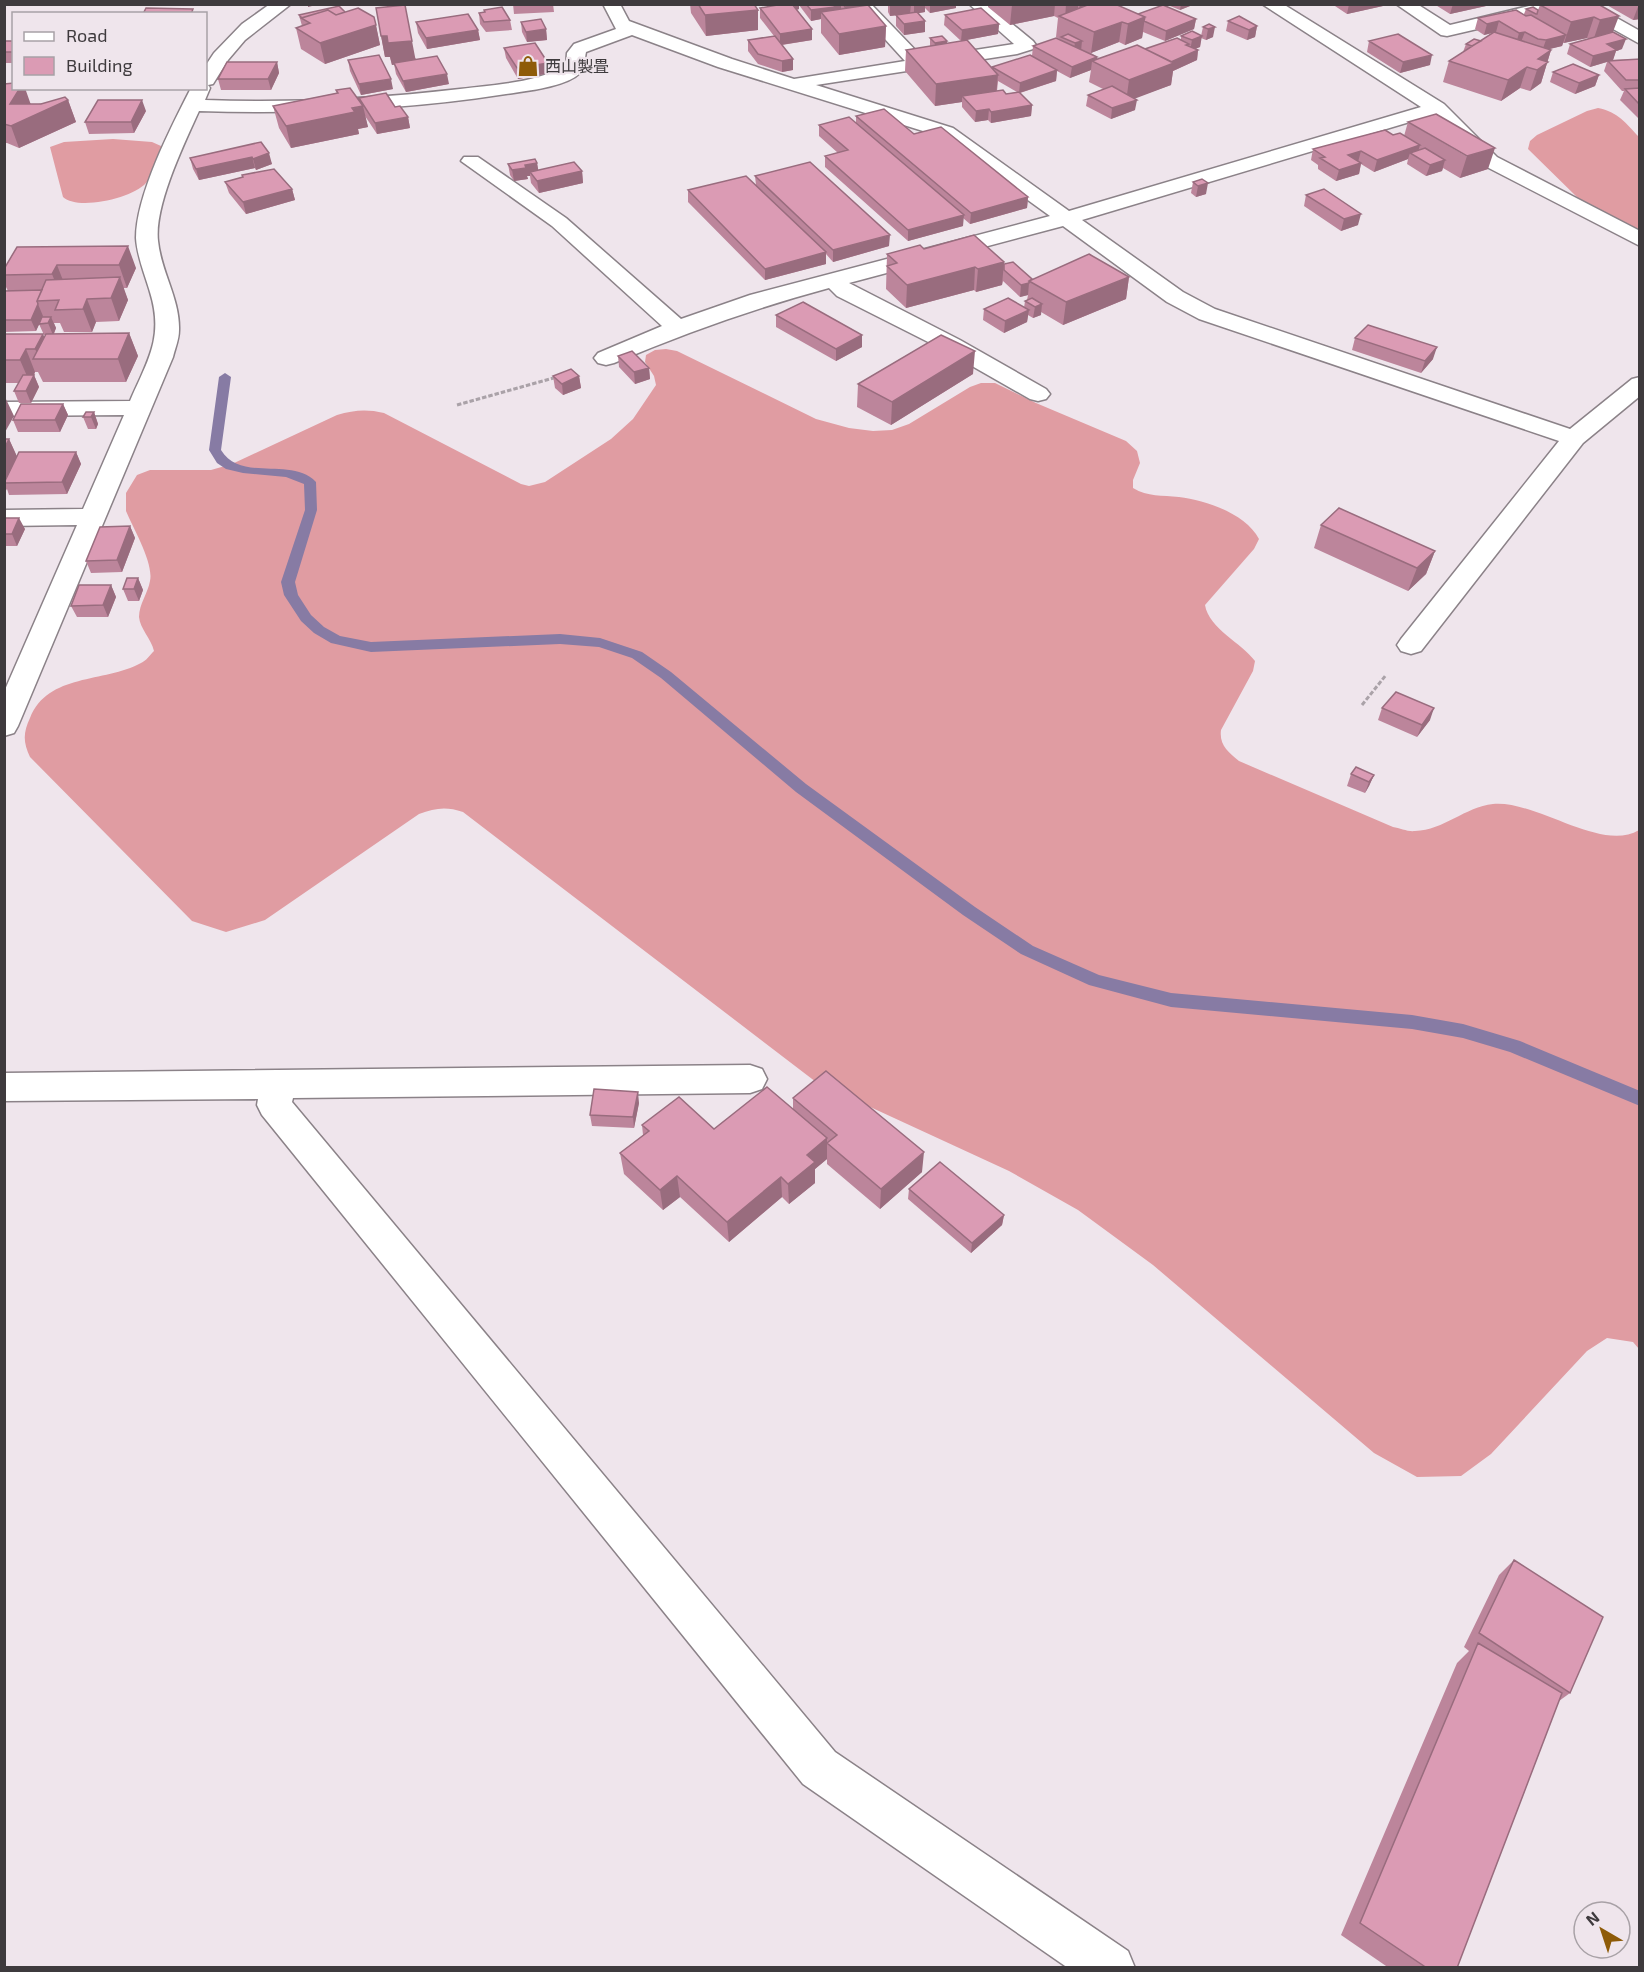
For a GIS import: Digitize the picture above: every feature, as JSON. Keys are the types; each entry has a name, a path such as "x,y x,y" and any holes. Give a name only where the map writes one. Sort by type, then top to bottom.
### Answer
{"street":[{"path":"207,78 218,58 233,40 252,24 283,4"},
{"path":"611,4 622,25 632,29 725,63 946,132 1175,297 1207,314 1574,438"},
{"path":"861,4 919,64"},
{"path":"791,84 1017,49 1028,45 976,4"},
{"path":"1270,4 1437,108 1490,161 1640,240"},
{"path":"1404,4 1447,30 1562,4"},
{"path":"1578,4 1640,39"},
{"path":"4,726 163,351 168,332 165,309 141,260 147,240 148,218 197,97 314,107 451,97 534,84 567,75 576,64 576,53 580,48 632,29"},
{"path":"606,358 677,328 758,300 1064,219 1437,108"},
{"path":"471,161 559,222 677,328"},
{"path":"834,280 845,291 952,345 1038,394"},
{"path":"136,352 163,351"},
{"path":"1411,645 1574,438 1640,384"},
{"path":"4,409 140,408"},
{"path":"4,518 93,517"},
{"path":"4,1087 750,1079"},
{"path":"279,1084 274,1105 819,1768 1083,1959"}],"path":[{"path":"457,405 560,376 606,358"}],"shaded area":[{"path":"1598,108 1616,115 1639,137 1639,234 1582,202 1528,149 1530,141 1537,135"},
{"path":"113,139 152,142 161,146 162,149 149,180 130,193 105,201 80,203 63,197 50,147 64,142"},
{"path":"655,350 677,351 816,419 849,428 873,431 892,430 909,424 970,387 981,383 995,383 1126,441 1137,451 1140,463 1133,480 1133,488 1150,494 1179,497 1213,505 1245,522 1259,539 1254,549 1205,605 1208,614 1219,629 1255,661 1253,671 1221,730 1223,744 1239,761 1393,827 1410,831 1426,830 1473,809 1493,804 1510,805 1529,810 1606,835 1624,835 1639,830 1639,1349 1633,1342 1607,1338 1587,1351 1491,1454 1461,1476 1417,1477 1374,1453 1153,1265 1078,1210 1009,1171 816,1082 463,812 441,808 419,814 265,920 226,932 192,921 30,757 25,742 26,728 38,704 50,693 78,681 126,669 143,662 154,651 141,626 139,617 150,581 149,565 126,511 126,493 137,475 150,470 211,470 232,464 337,415 366,411 384,413 521,484 529,486 545,482 611,439 633,419 656,385 654,376 645,362 646,355"}],"building":[{"path":"698,4 754,4 758,10 705,15"},
{"path":"792,4 812,29 780,34 760,8"},
{"path":"806,4 833,4 835,7 811,10"},
{"path":"843,4 860,4 861,5 845,7"},
{"path":"1090,4 1115,4 1145,17 1128,24 1122,22 1094,32 1059,16"},
{"path":"1598,4 1619,16 1600,20 1594,17 1571,22 1540,5"},
{"path":"405,5 412,41 388,43 387,36 381,36 376,8"},
{"path":"868,5 886,26 839,34 821,12"},
{"path":"1163,5 1196,19 1166,31 1144,21 1145,17 1138,14"},
{"path":"339,6 345,12 336,15 328,10 302,18 299,15"},
{"path":"502,7 510,20 484,22 479,13 485,12 484,10"},
{"path":"1533,7 1538,10 1537,14 1526,9"},
{"path":"146,8 193,9 192,12 144,12"},
{"path":"358,8 374,17 376,25 320,43 296,28 310,23 301,18 328,10 336,15"},
{"path":"981,8 999,24 962,30 945,15"},
{"path":"1516,10 1526,16 1531,15 1566,35 1546,40 1538,39 1525,32 1519,33 1499,21 1487,24 1478,18"},
{"path":"917,12 925,21 904,24 896,15"},
{"path":"468,14 478,30 426,38 416,22"},
{"path":"1239,16 1257,26 1249,30 1228,21"},
{"path":"541,19 546,29 526,32 521,22"},
{"path":"1209,24 1215,27 1208,29 1203,27"},
{"path":"1192,31 1202,36 1192,40 1181,36"},
{"path":"1494,32 1551,50 1538,59 1548,62 1537,70 1527,67 1508,80 1449,61"},
{"path":"1613,32 1626,39 1607,44 1617,50 1593,56 1570,44"},
{"path":"1068,34 1082,41 1075,43 1061,37"},
{"path":"1398,34 1432,55 1403,62 1369,41"},
{"path":"775,36 793,59 782,61 758,54 748,40"},
{"path":"942,36 947,41 935,43 930,38"},
{"path":"1056,38 1097,57 1072,67 1033,46"},
{"path":"1177,38 1198,50 1171,62 1145,49"},
{"path":"1474,39 1481,41 1472,46 1466,44"},
{"path":"967,40 998,75 936,84 906,50"},
{"path":"4,41 12,41 12,52 4,52"},
{"path":"535,43 548,63 517,68 504,48"},
{"path":"1137,45 1174,63 1129,80 1092,61"},
{"path":"379,55 391,79 359,84 348,60"},
{"path":"1030,55 1057,70 1020,83 992,67"},
{"path":"437,56 447,74 403,81 394,63"},
{"path":"1640,59 1640,80 1626,80 1608,61"},
{"path":"227,62 277,62 268,79 218,79"},
{"path":"1573,64 1599,75 1579,83 1553,72"},
{"path":"12,83 12,90 19,90 10,104 41,104 65,97 68,100 11,126 4,124 4,84"},
{"path":"1112,86 1137,100 1112,108 1088,95"},
{"path":"350,88 363,106 352,108 355,112 286,126 273,106 338,93 336,90"},
{"path":"1640,88 1640,105 1625,89"},
{"path":"1003,90 1006,94 1019,92 1032,105 991,112 989,109 976,111 962,96"},
{"path":"386,93 395,107 400,106 408,117 375,123 359,98"},
{"path":"98,100 142,100 131,122 85,122"},
{"path":"884,109 914,134 941,127 1028,197 971,213 856,116"},
{"path":"1436,114 1495,148 1467,156 1408,122"},
{"path":"849,117 964,215 908,230 825,156 848,150 819,125"},
{"path":"1385,130 1393,135 1400,133 1420,145 1377,160 1361,151 1348,155 1361,163 1339,170 1320,158 1325,157 1313,149"},
{"path":"261,142 269,153 253,159 252,157 196,169 190,158"},
{"path":"1425,148 1445,160 1430,165 1410,153"},
{"path":"535,159 537,163 525,165 526,168 512,170 508,164"},
{"path":"574,162 582,171 537,181 530,172"},
{"path":"810,162 890,235 833,250 755,176"},
{"path":"274,169 292,189 243,202 225,182 243,177 242,175"},
{"path":"746,176 826,252 765,269 688,190"},
{"path":"1202,179 1208,183 1198,186 1193,182"},
{"path":"1324,189 1361,214 1344,219 1306,195"},
{"path":"974,235 1004,262 978,269 975,267 907,285 887,266 897,263 887,254 920,245 924,249"},
{"path":"128,246 119,265 57,265 52,274 4,275 4,269 17,247"},
{"path":"1089,254 1129,277 1066,302 1029,281"},
{"path":"1013,262 1032,279 1029,283 1021,285 1004,270 1004,264"},
{"path":"120,277 111,298 87,299 83,309 55,310 59,300 37,301 46,280"},
{"path":"42,290 31,320 4,320 4,291"},
{"path":"1008,298 1029,310 1005,321 984,309"},
{"path":"1032,298 1042,304 1035,307 1025,301"},
{"path":"803,302 862,335 836,349 776,315"},
{"path":"42,317 51,317 48,323 39,324"},
{"path":"1368,325 1437,347 1425,361 1355,338"},
{"path":"129,333 118,359 33,359 46,334"},
{"path":"4,334 43,334 35,349 26,349 20,360 4,360"},
{"path":"941,335 975,351 892,402 858,384"},
{"path":"632,351 649,368 634,372 618,356"},
{"path":"571,369 579,376 562,384 553,376"},
{"path":"23,375 34,375 26,391 14,391"},
{"path":"21,404 63,404 55,420 13,420"},
{"path":"86,412 94,412 91,417 83,417"},
{"path":"4,439 9,439 4,449"},
{"path":"19,452 76,452 62,482 4,483"},
{"path":"1339,508 1435,551 1417,568 1321,525"},
{"path":"4,518 19,518 12,534 4,534"},
{"path":"130,526 117,560 86,561 100,527"},
{"path":"127,578 138,578 134,589 123,589"},
{"path":"79,585 111,585 103,605 71,606"},
{"path":"1396,692 1434,708 1422,725 1382,708"},
{"path":"1356,767 1374,775 1369,782 1351,774"},
{"path":"826,1071 924,1152 881,1189 827,1143 837,1135 793,1098"},
{"path":"767,1087 827,1138 807,1155 815,1162 788,1184 781,1177 727,1222 677,1176 660,1190 620,1153 649,1131 642,1125 679,1097 714,1129"},
{"path":"594,1089 638,1092 633,1117 590,1115"},
{"path":"940,1162 1004,1215 972,1243 909,1189"},
{"path":"1514,1560 1603,1617 1570,1693 1479,1633"},
{"path":"1478,1643 1562,1693 1457,1968 1427,1968 1360,1923"}],"waterway":[{"path":"225,377 215,450 221,460 231,466 243,470 286,474 310,482 311,510 288,582 291,595 306,618 319,630 336,640 371,647 560,639 600,643 637,655 666,675 801,788 969,911 1027,950 1095,980 1171,1000 1412,1022 1463,1031 1514,1046 1640,1099"}],"place":[{"name":"西山製畳","path":"528,66"}]}
